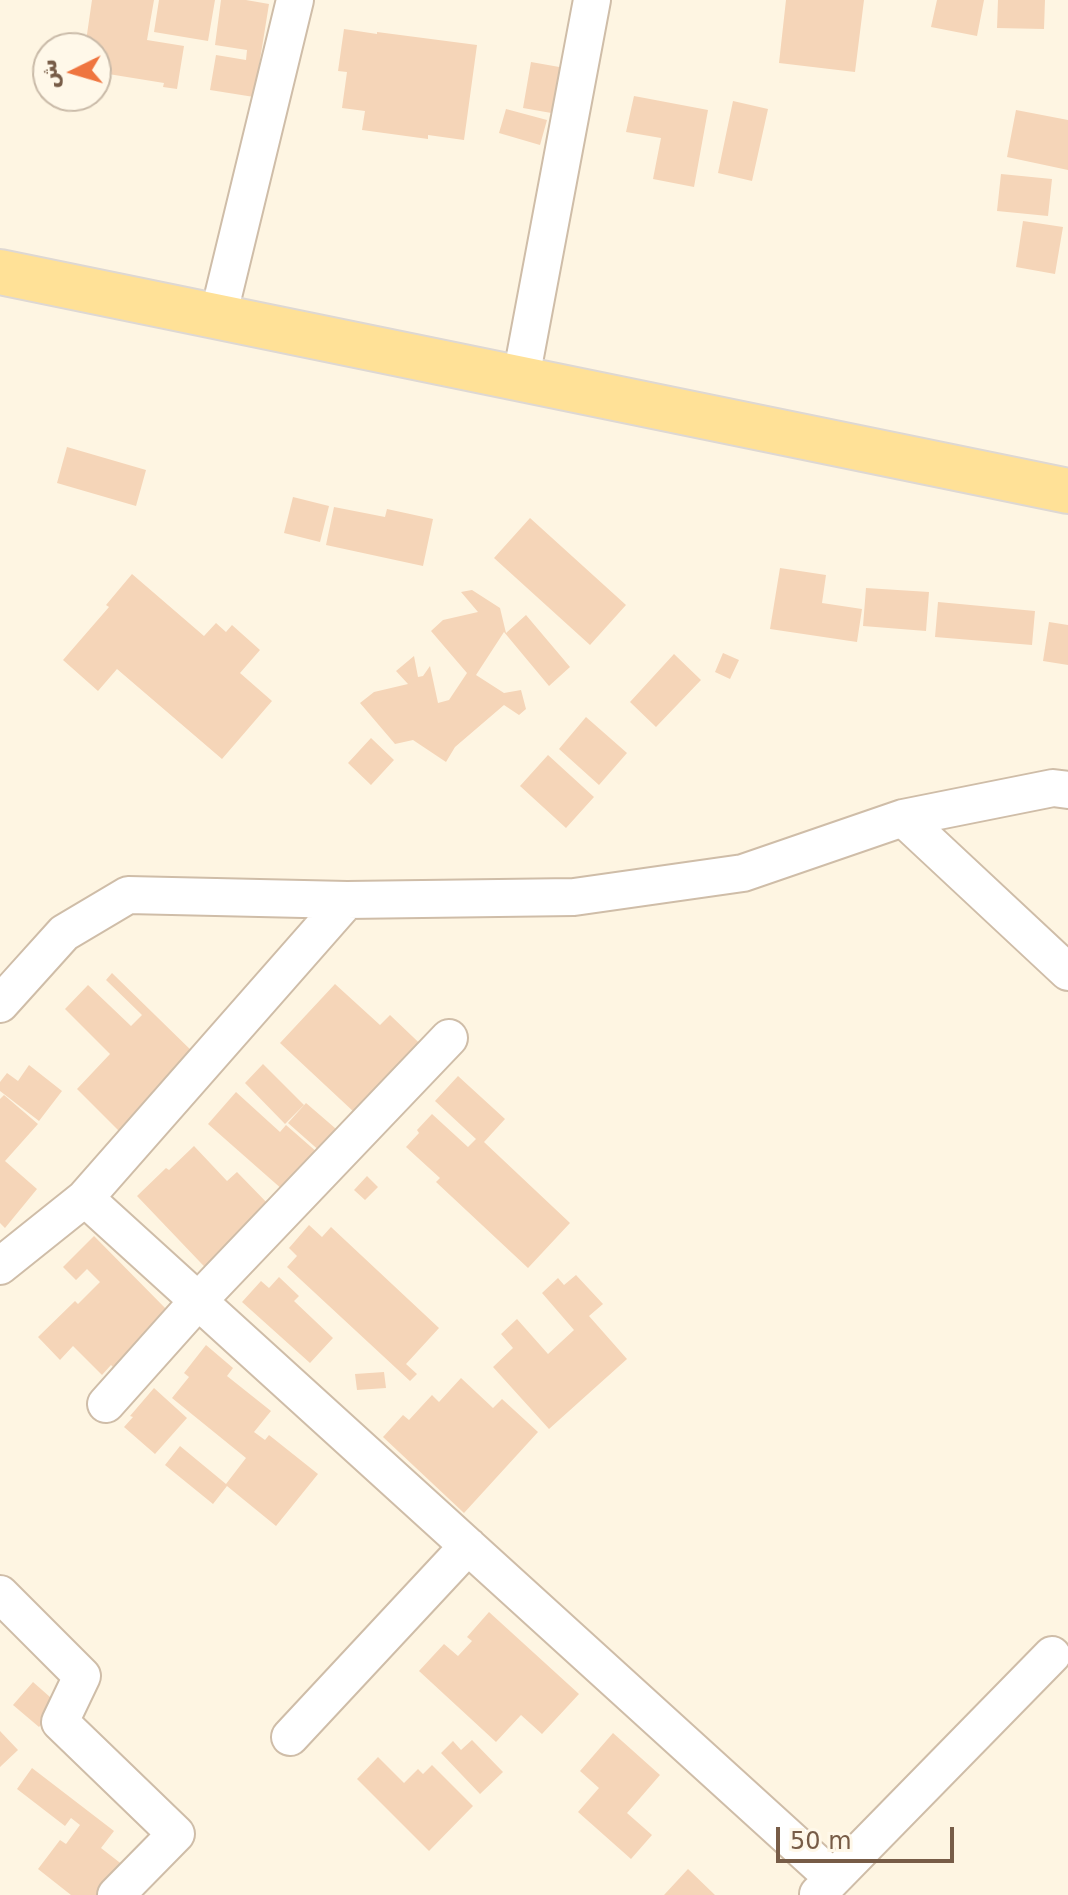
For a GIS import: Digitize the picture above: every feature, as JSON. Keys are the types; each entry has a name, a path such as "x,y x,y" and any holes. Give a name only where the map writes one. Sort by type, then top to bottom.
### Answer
{"main road":[{"path":"0,272 1068,491"}],"street":[{"path":"218,317 295,0"},
{"path":"521,378 592,0"},
{"path":"0,1004 64,933 128,895 347,900 574,897 743,873 903,818 1053,788 1068,790"},
{"path":"903,818 1068,972"},
{"path":"0,1266 85,1198 347,900"},
{"path":"106,1404 198,1301 449,1038"},
{"path":"85,1198 468,1546 825,1887 1063,1653"},
{"path":"290,1737 468,1546"},
{"path":"0,1594 82,1676 60,1722 176,1834 116,1895"}],"building":[{"path":"92,0 154,0 147,40 184,46 177,89 163,87 164,83 112,75 112,32 87,32"},
{"path":"159,0 215,0 208,41 154,32"},
{"path":"221,0 269,4 254,97 210,90 216,55 246,60 247,50 215,45"},
{"path":"786,0 864,0 855,72 779,63"},
{"path":"937,0 984,0 977,36 931,27"},
{"path":"998,0 1045,0 1044,29 997,28"},
{"path":"344,29 477,45 464,140 428,135 428,139 362,130 365,111 342,108 347,72 338,71"},
{"path":"531,62 565,68 557,114 523,108"},
{"path":"634,96 708,110 694,187 653,179 661,138 626,132"},
{"path":"733,101 768,109 752,181 718,173"},
{"path":"506,109 547,120 540,145 499,133"},
{"path":"1016,110 1068,120 1068,170 1007,157"},
{"path":"1001,174 1052,179 1048,216 997,211"},
{"path":"1023,221 1063,227 1055,274 1016,267"},
{"path":"67,447 146,470 136,506 57,483"},
{"path":"293,497 329,506 320,542 284,533"},
{"path":"334,507 385,517 387,509 433,519 423,566 326,545"},
{"path":"530,518 626,605 590,645 494,558"},
{"path":"780,568 826,575 822,603 862,609 857,642 770,629"},
{"path":"132,574 204,636 216,623 226,632 232,625 260,650 240,673 272,701 222,759 117,669 98,691 63,660 109,607 106,605"},
{"path":"866,588 929,592 926,631 863,626"},
{"path":"472,590 500,608 506,633 526,615 570,667 549,686 504,632 476,675 504,693 521,690 526,709 519,715 504,705 455,747 446,762 413,740 395,744 360,703 374,692 408,684 396,671 414,656 418,677 423,676 430,666 438,703 449,700 467,673 431,631 443,620 478,612 461,592"},
{"path":"938,602 1035,611 1032,645 935,637"},
{"path":"1049,622 1068,625 1068,665 1043,661"},
{"path":"723,653 739,660 730,679 715,672"},
{"path":"674,654 701,680 656,727 630,702"},
{"path":"586,717 627,753 599,785 559,749"},
{"path":"371,738 394,760 371,785 348,763"},
{"path":"548,755 594,797 566,828 520,786"},
{"path":"112,973 198,1057 123,1135 77,1089 110,1054 65,1009 88,985 131,1026 142,1015 106,980"},
{"path":"335,984 380,1025 390,1015 435,1058 370,1127 280,1043"},
{"path":"263,1064 304,1105 285,1124 245,1083"},
{"path":"29,1065 62,1091 39,1121 0,1091 0,1082 7,1073 18,1081"},
{"path":"458,1076 505,1119 484,1142 570,1223 528,1268 436,1182 440,1178 406,1147 432,1114 468,1147 476,1139 435,1101"},
{"path":"236,1092 280,1132 286,1125 334,1167 300,1205 208,1124"},
{"path":"4,1095 38,1124 5,1161 37,1189 5,1228 0,1223 0,1099"},
{"path":"306,1103 357,1147 339,1168 288,1123"},
{"path":"194,1146 227,1181 237,1172 273,1209 220,1283 137,1196"},
{"path":"367,1176 378,1187 365,1200 354,1190"},
{"path":"309,1225 322,1237 331,1227 439,1328 406,1364 417,1374 410,1381 287,1267 297,1256 289,1248"},
{"path":"94,1236 171,1314 131,1385 111,1365 102,1375 73,1346 60,1360 38,1337 100,1282 87,1269 76,1280 63,1267"},
{"path":"576,1275 603,1304 589,1316 627,1359 549,1429 493,1367 513,1348 501,1334 517,1319 548,1354 574,1330 542,1293 558,1278 564,1285"},
{"path":"279,1277 299,1296 294,1301 333,1338 310,1363 242,1302 261,1281 269,1288"},
{"path":"206,1345 233,1368 227,1376 271,1411 254,1432 265,1440 269,1435 318,1474 276,1526 227,1486 213,1504 165,1465 180,1446 226,1484 246,1458 172,1398 189,1377 184,1373"},
{"path":"384,1372 386,1388 357,1390 355,1374"},
{"path":"461,1378 493,1408 502,1399 538,1432 464,1513 383,1437 403,1415 409,1420 432,1395 439,1402"},
{"path":"154,1388 187,1418 155,1454 124,1427"},
{"path":"489,1612 579,1694 542,1734 521,1715 496,1742 419,1671 444,1644 458,1656 472,1641 467,1637"},
{"path":"33,1682 59,1705 39,1727 13,1705"},
{"path":"0,1731 18,1750 0,1767"},
{"path":"613,1733 660,1775 627,1813 652,1835 631,1859 578,1812 599,1788 580,1771"},
{"path":"472,1740 503,1772 480,1794 441,1753 453,1741 461,1750"},
{"path":"378,1757 404,1783 418,1769 423,1774 432,1765 473,1806 429,1851 357,1779"},
{"path":"32,1768 114,1831 101,1848 128,1869 107,1895 71,1895 38,1869 60,1840 66,1844 80,1825 71,1818 65,1826 17,1789"},
{"path":"688,1869 715,1895 664,1895"}]}
